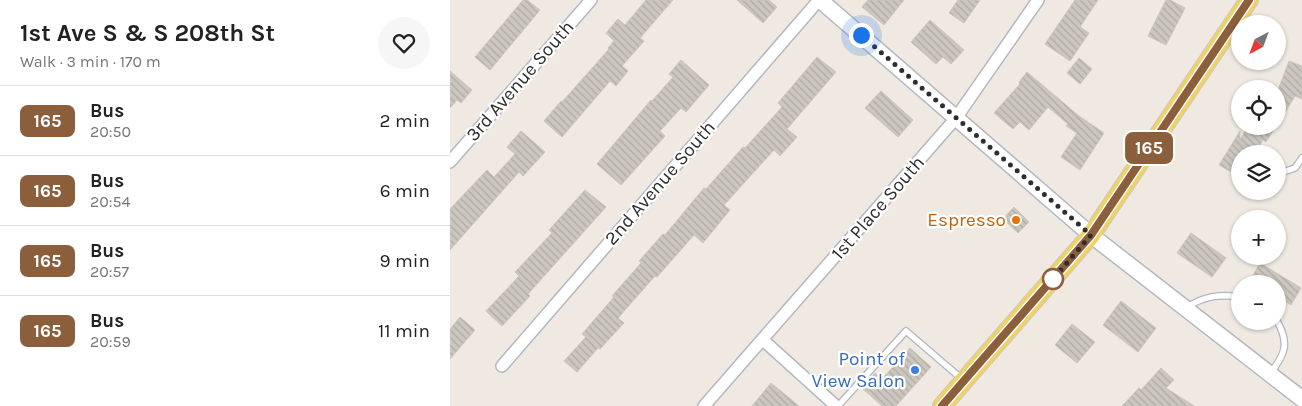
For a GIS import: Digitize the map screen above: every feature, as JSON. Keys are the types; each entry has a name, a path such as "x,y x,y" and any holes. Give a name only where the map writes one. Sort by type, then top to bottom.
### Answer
{"main road":[{"path":"942,406 1091,235 1249,0"}],"street":[{"name":"3rd Avenue South","path":"450,162 591,0"},
{"path":"819,0 1091,235 1302,398"},
{"name":"2nd Avenue South","path":"502,366 819,0"},
{"name":"1st Place South","path":"704,406 956,118 1038,0"},
{"path":"763,340 837,406"}],"lane":[{"path":"1286,171 1295,168 1302,158"},
{"path":"1186,308 1196,301 1210,296 1231,296"},
{"path":"1270,374 1284,352 1285,338 1281,330"},
{"path":"837,406 906,331 964,380"}],"building":[{"path":"523,0 527,0 540,10 490,70 475,57"},
{"path":"646,0 673,0 640,38 644,41 622,66 628,71 616,86 610,81 562,137 544,121 609,49 614,41 606,33 618,19 625,25"},
{"path":"737,0 769,0 777,7 763,23"},
{"path":"868,0 904,0 884,25 862,7"},
{"path":"958,0 980,0 964,23 949,13"},
{"path":"1075,0 1098,0 1080,27 1089,33 1070,61 1045,44"},
{"path":"1166,0 1170,0 1185,8 1166,45 1148,36"},
{"path":"930,20 964,50 951,64 943,57 936,64 911,42"},
{"path":"817,57 836,72 787,129 797,137 780,156 774,150 724,205 730,210 703,243 694,235 657,277 655,276 618,318 624,323 577,372 564,361 586,337 582,334 641,263 639,261 663,234 665,235 704,188 706,189 782,107 778,103"},
{"path":"1079,58 1092,69 1080,84 1067,73"},
{"path":"681,60 709,85 686,112 681,108 660,131 665,136 621,185 597,164 673,77 669,74"},
{"path":"1289,61 1302,66 1302,99 1295,96 1286,111 1286,80 1282,80"},
{"path":"450,71 472,90 461,103 457,100 450,108"},
{"path":"1027,72 1079,116 1104,133 1080,170 1061,157 1077,133 1066,126 1068,124 1048,107 1029,130 1020,122 1013,129 994,113 1020,84 1019,82"},
{"path":"881,91 913,120 898,137 865,108"},
{"path":"521,131 545,152 523,176 519,172 450,250 450,209 487,170 494,177 515,154 507,147"},
{"path":"1238,135 1240,135 1240,140 1243,135 1270,135 1266,142 1263,140 1260,145 1231,145"},
{"path":"1231,146 1231,172 1219,165"},
{"path":"585,190 606,207 502,326 486,311 519,276 515,272 552,233 549,230"},
{"name":"Espresso","path":"1014,207 1029,222 1018,233 1003,219"},
{"path":"1191,233 1226,258 1212,277 1177,253"},
{"path":"1259,265 1263,265 1280,275 1253,275"},
{"path":"1286,279 1301,288 1291,305 1286,302"},
{"path":"1121,301 1156,328 1138,352 1103,325"},
{"path":"460,317 475,330 450,359 450,329"},
{"path":"1072,324 1095,342 1077,363 1055,345"},
{"path":"910,348 931,367 896,406 882,406 862,388 875,373 882,379"},
{"path":"1161,368 1174,380 1166,388 1194,406 1122,406 1139,388 1141,390"},
{"path":"771,383 799,406 752,406"}],"bus line":[{"name":"165","path":"942,406 1091,235 1249,0"}],"place":[{"name":"Espresso","path":"1016,220"},
{"name":"Point of View Salon","path":"915,370"}],"route":[{"path":"861,35 1091,235 1053,279"}]}
